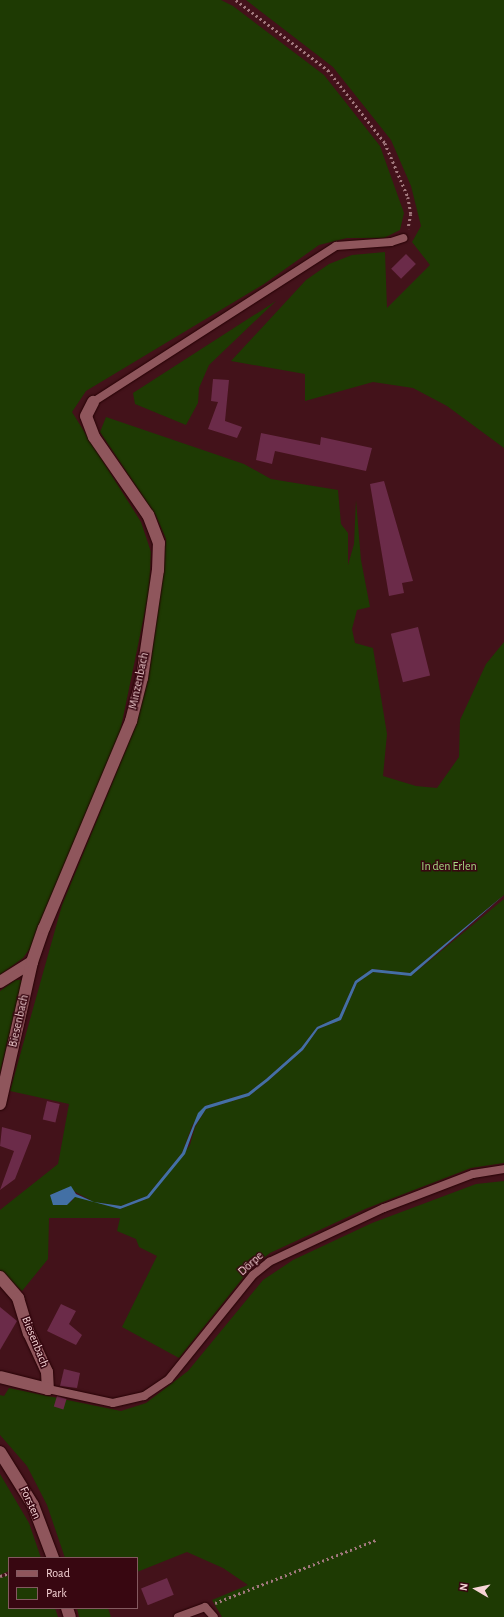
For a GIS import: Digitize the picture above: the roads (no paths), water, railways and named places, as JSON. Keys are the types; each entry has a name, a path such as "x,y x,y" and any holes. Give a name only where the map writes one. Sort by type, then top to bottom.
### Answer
{"street":[{"name":"Minzenbach","path":"32,962 131,721 142,678 158,570 159,543 148,515 94,437 86,416 93,402"},
{"path":"0,982 32,962"},
{"name":"Biesenbach","path":"0,1104 32,962"},
{"name":"Biesenbach","path":"0,1277 18,1298 29,1333 47,1372 48,1389 0,1377"},
{"name":"Forsten","path":"0,1452 33,1505 53,1557"}],"lane":[{"path":"93,402 336,246 391,242 403,238"},
{"name":"Dörpe","path":"48,1389 112,1403 144,1396 169,1379 253,1275 269,1262 384,1208 473,1174 504,1169"},
{"path":"178,1617 206,1606 214,1617"}],"water":[{"path":"504,895 411,976 373,972 357,983 341,1020 318,1029 303,1050 249,1096 206,1109 195,1126 185,1154 149,1198 120,1209 75,1197 67,1205 53,1205 50,1195 71,1186 76,1194 94,1202 121,1206 147,1196 182,1153 198,1113 205,1106 248,1093 266,1079 301,1048 317,1027 339,1017 355,981 372,969 410,973"}],"park label":[{"name":"In den Erlen","path":"449,867"}]}
